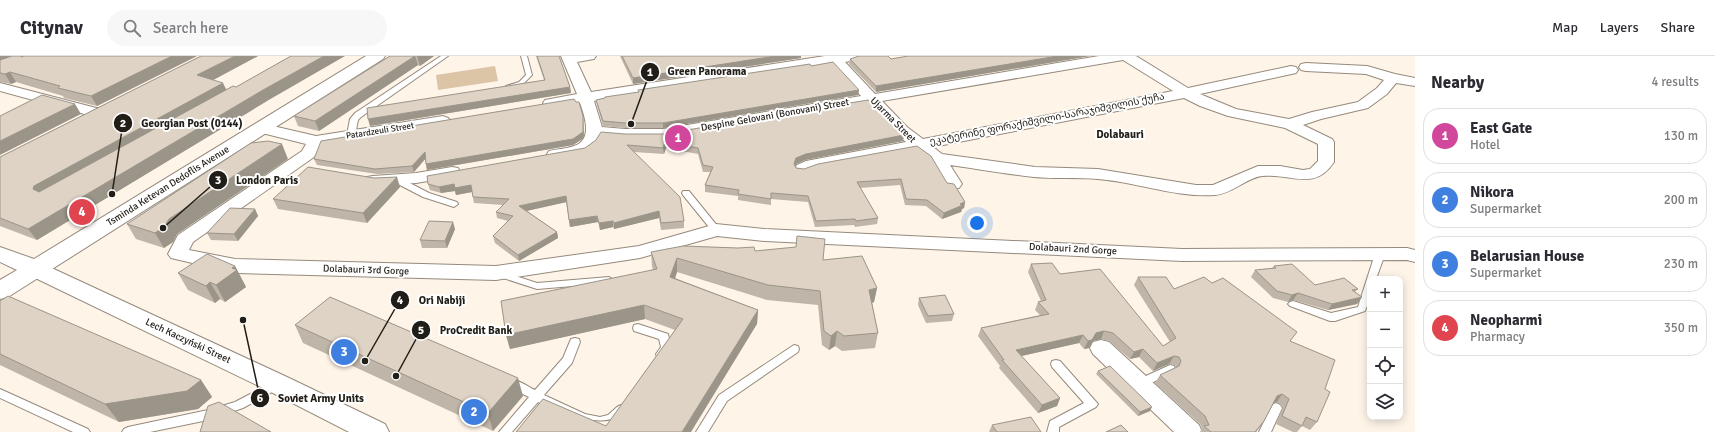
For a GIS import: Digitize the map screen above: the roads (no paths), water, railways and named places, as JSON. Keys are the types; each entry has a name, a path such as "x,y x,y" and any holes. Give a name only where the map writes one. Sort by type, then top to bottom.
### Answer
{"main road":[{"name":"Tsminda Ketevan Dedoflis Avenue","path":"0,291 378,56"},
{"name":"Lech Kaczyński Street","path":"0,254 14,258 375,432"}],"street":[{"path":"540,157 579,150 593,139 595,131 591,112 569,57 589,56"},
{"path":"536,106 833,58 857,56"},
{"path":"937,158 1035,172 1098,174 1196,190 1216,190 1258,171 1280,171 1303,175 1315,173 1326,162 1326,142 1290,124 1233,113 1205,103 1124,56"},
{"name":"Despine Gelovani (Bonovani) Street","path":"595,131 626,134 662,134 1124,56"},
{"path":"1290,124 1317,115 1363,105 1382,90 1393,78 1356,56"},
{"name":"Ujarma Street","path":"833,58 901,130 917,144 937,158 953,184"},
{"name":"ეკატერინე ფორაქიშვილი-სარაჯიშვილის ქუჩა","path":"803,169 812,165 1186,93 1299,69 1367,70 1393,78 1415,82"},
{"path":"0,87 105,110 79,123"},
{"name":"Patardzeuli Street","path":"260,128 316,141 460,118"},
{"name":"Dolabauri 3rd Gorge","path":"316,141 302,167 185,239 178,254 235,266 496,273 640,252 723,231"},
{"path":"356,178 377,181 397,180 471,169"},
{"name":"Dolabauri 2nd Gorge","path":"723,231 1182,255 1407,254 1415,256"},
{"path":"1101,348 1190,432"}],"lane":[{"path":"351,135 354,119 445,56"},
{"path":"497,89 521,83 529,75 524,56"},
{"path":"365,110 380,108"},
{"path":"397,180 426,195 454,204"},
{"path":"686,193 723,231"},
{"path":"1372,276 1380,254"},
{"path":"496,273 537,286 613,280"},
{"path":"1293,304 1330,317 1336,317 1362,309 1367,291"},
{"path":"638,328 664,338 666,347 657,360"},
{"path":"505,432 568,360 575,342"},
{"path":"702,432 723,398 794,349"},
{"path":"1053,432 1054,424 1092,404 1056,364"},
{"path":"1139,384 1170,369"},
{"path":"502,379 584,418 601,422 617,415 626,403"},
{"path":"128,432 208,415 239,405 278,384"},
{"path":"0,394 84,432"},
{"path":"1265,432 1276,408"}],"place":[{"name":"Green Panorama","path":"631,124"},
{"name":"East Gate","path":"678,138"},
{"name":"Georgian Post (0144)","path":"112,194"},
{"name":"Neopharmi","path":"82,212"},
{"name":"London Paris","path":"163,228"},
{"name":"Soviet Army Units","path":"243,320"},
{"name":"Belarusian House","path":"344,352"},
{"name":"Ori Nabiji","path":"365,361"},
{"name":"ProCredit Bank","path":"396,376"},
{"name":"Nikora","path":"474,412"}],"district":[{"name":"Dolabauri","path":"1120,134"}]}
